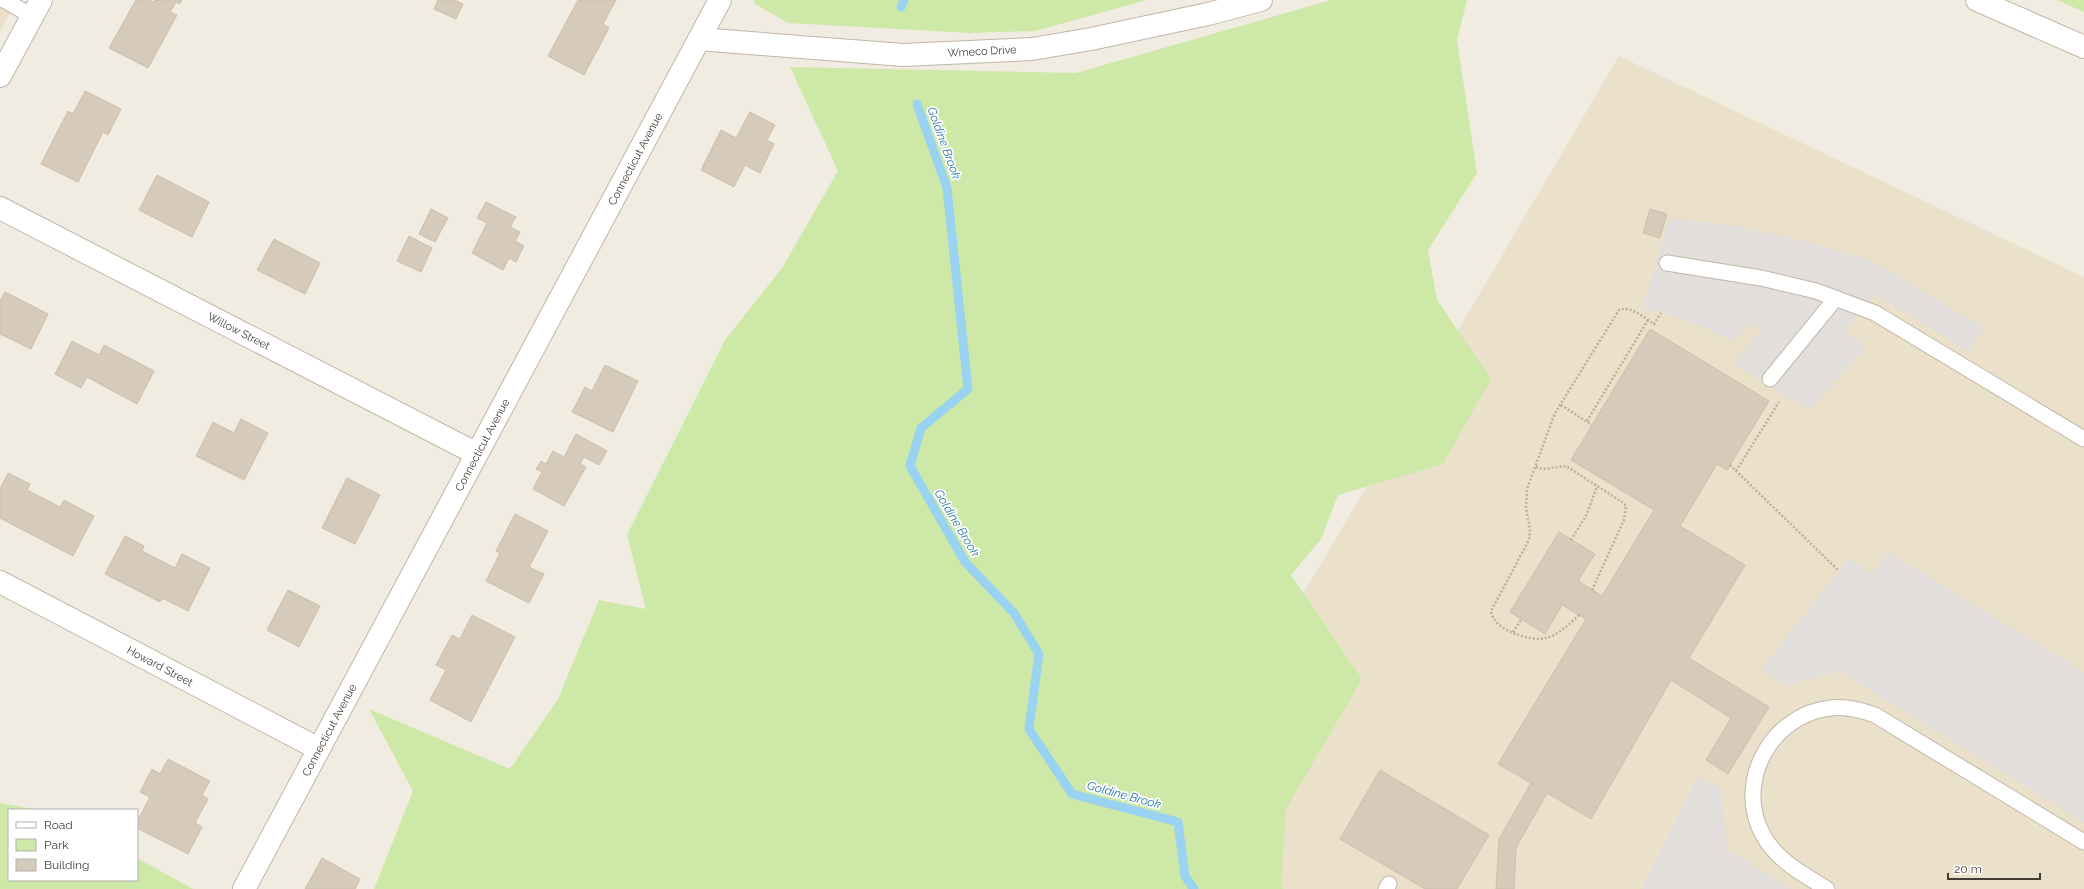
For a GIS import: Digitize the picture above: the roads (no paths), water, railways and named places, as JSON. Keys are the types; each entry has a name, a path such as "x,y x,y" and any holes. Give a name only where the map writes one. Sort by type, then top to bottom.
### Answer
{"street":[{"name":"Connecticut Avenue","path":"244,889 720,0"},
{"name":"Wmeco Drive","path":"699,39 903,55 1032,49 1099,37 1208,14 1261,0"},
{"path":"1977,0 2084,47"},
{"path":"0,76 36,8"},
{"name":"Willow Street","path":"0,208 477,454"},
{"name":"Howard Street","path":"0,582 319,749"}],"lane":[{"path":"4,0 36,8"},
{"path":"1667,263 1761,278 1816,291 1875,313 2084,439"},
{"path":"1770,379 1836,298"},
{"path":"1827,889 1794,868 1776,854 1761,830 1753,803 1757,770 1760,759 1773,740 1789,724 1809,713 1820,710 1848,708 1875,715 2084,842"}],"waterway":[{"name":"Goldine Brook","path":"901,7 904,0"},
{"name":"Goldine Brook","path":"917,104 947,188 968,389 921,428 910,466 965,562 1014,613 1039,654 1029,729 1072,794 1178,822 1185,876 1194,889"}]}
